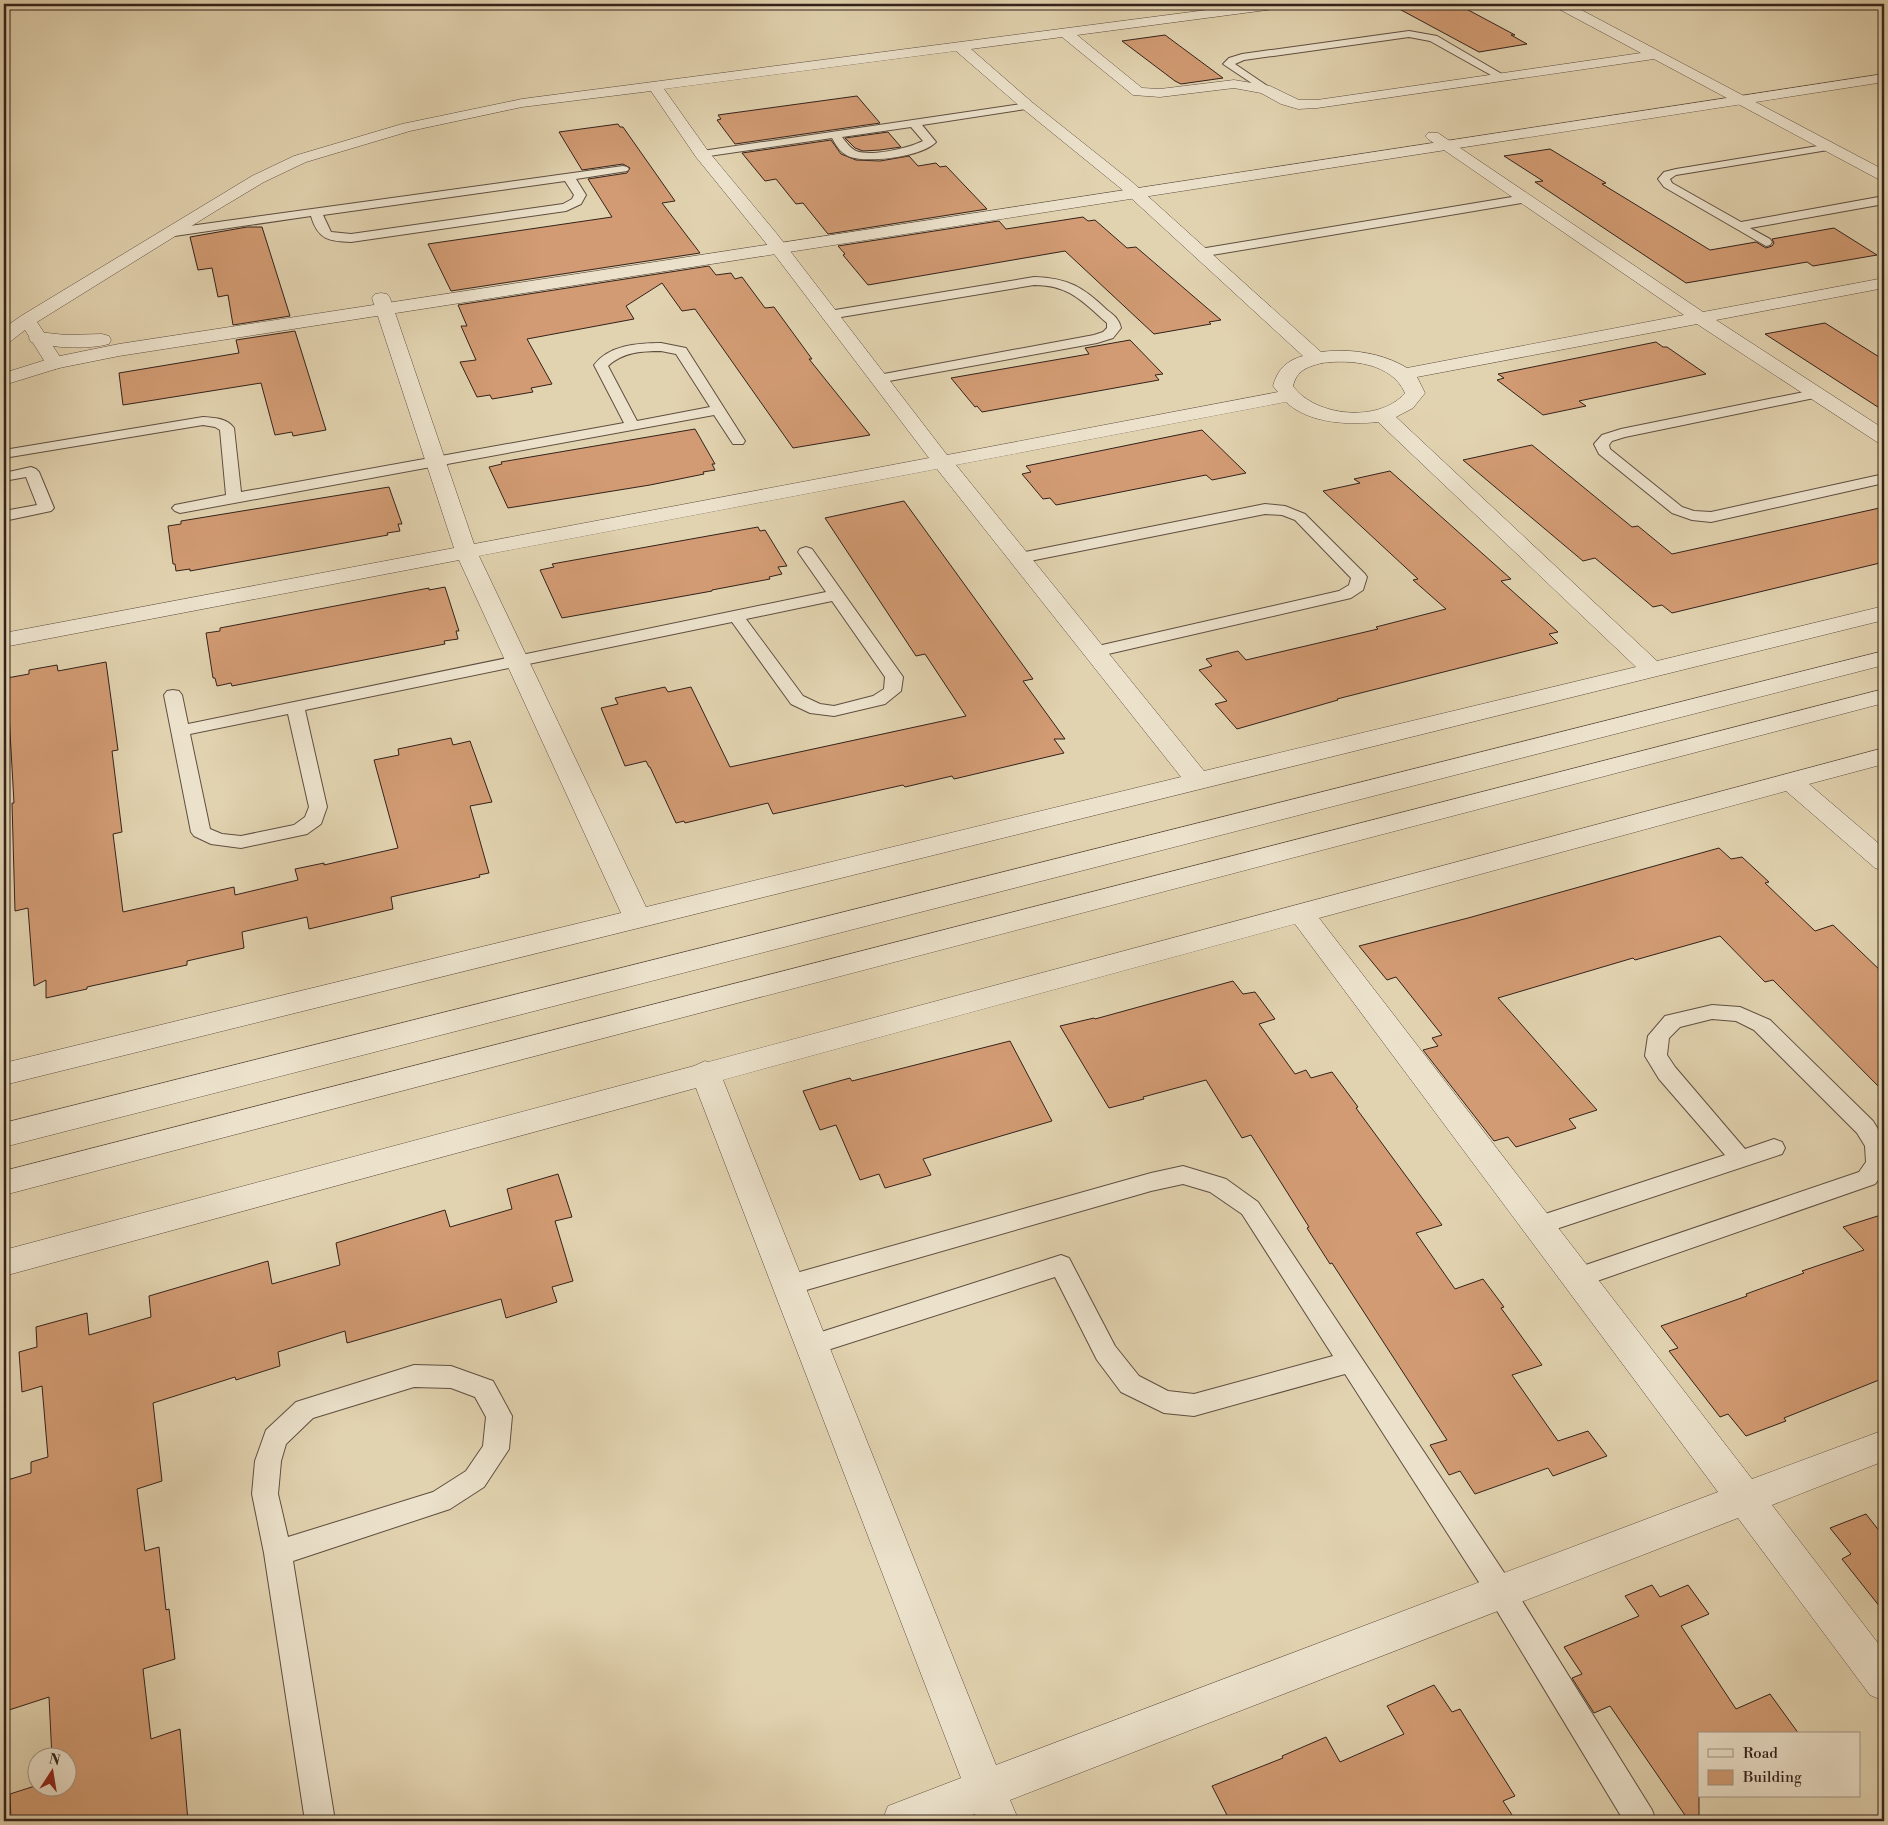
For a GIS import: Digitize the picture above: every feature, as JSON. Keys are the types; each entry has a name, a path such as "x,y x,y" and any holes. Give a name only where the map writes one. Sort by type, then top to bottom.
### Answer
{"street":[{"path":"4,336 27,320 258,179 300,160 407,127 522,103 1282,4"},
{"path":"1560,4 1884,176"},
{"path":"1065,32 1138,92 1160,93 1234,84 1265,89 1286,101 1298,104 1654,55"},
{"path":"958,46 1130,189 1317,359"},
{"path":"4,379 47,352 119,350 384,304 1440,140 1721,91 1884,65"},
{"path":"1440,140 1740,100 1884,78"},
{"path":"654,85 702,154 775,244 942,462 1199,782"},
{"path":"1440,140 1699,318 1884,438"},
{"path":"1404,374 1884,283"},
{"path":"4,366 73,341 113,339 384,304"},
{"path":"384,304 466,552 638,919"},
{"path":"27,320 47,352"},
{"path":"1348,357 1370,360 1389,366 1404,374 1412,384 1414,393 1410,402 1398,410 1382,415 1340,416 1319,412 1301,405 1289,396 1283,386 1284,375 1293,367 1317,359 1348,357"},
{"path":"4,640 1289,396"},
{"path":"1382,415 1653,670"},
{"path":"4,1074 1884,613"},
{"path":"4,1135 1884,658"},
{"path":"4,1182 1884,696"},
{"path":"4,1263 705,1072 1884,756"},
{"path":"1790,781 1884,862"},
{"path":"1300,913 1884,1682"},
{"path":"705,1072 992,1805"},
{"path":"903,1821 992,1805 1500,1592 1884,1445"}],"lane":[{"path":"1265,89 1228,64 1232,60 1242,57 1408,34 1433,38 1502,77"},
{"path":"702,154 1028,106"},
{"path":"835,134 845,149 852,154 869,156 922,147 930,142 914,123"},
{"path":"1766,242 1668,185 1664,179 1668,174 1676,172 1830,147"},
{"path":"168,233 623,169"},
{"path":"316,212 322,231 331,238 360,237 566,207 577,201 580,195 569,177"},
{"path":"1200,253 1524,199"},
{"path":"1740,226 1884,200"},
{"path":"829,315 1034,281 1052,280 1075,288 1112,322 1114,328 1108,334 1097,339 878,379"},
{"path":"632,426 601,365 607,358 622,352 649,346 669,346 681,351 738,440"},
{"path":"1814,394 1620,433 1607,438 1601,444 1604,451 1677,510 1692,515 1711,516 1884,479"},
{"path":"180,508 719,410"},
{"path":"4,454 203,421 219,422 227,428 234,498"},
{"path":"4,477 31,472 46,508 4,516"},
{"path":"1020,558 1265,509 1285,511 1300,517 1359,577 1357,587 1345,595 1095,652"},
{"path":"736,616 797,700 816,709 834,711 879,700 892,690 894,677 806,552"},
{"path":"180,731 836,595"},
{"path":"173,695 201,832 218,840 241,842 300,830 314,820 318,808 295,707"},
{"path":"1577,1278 1868,1178 1878,1163 1876,1145 1865,1127 1762,1025 1740,1014 1712,1012 1673,1021 1659,1036 1656,1056 1667,1073 1742,1159"},
{"path":"1538,1226 1774,1148"},
{"path":"788,1285 1151,1182 1183,1175 1218,1184 1250,1208 1500,1592 1641,1821"},
{"path":"812,1346 1061,1265 1106,1353 1130,1384 1164,1402 1194,1405 1351,1362"},
{"path":"278,1553 441,1501 474,1478 496,1449 499,1416 484,1390 451,1377 414,1376 305,1410 275,1438 268,1461 265,1494 278,1553 320,1821"}],"building":[{"path":"1390,4 1457,4 1515,35 1511,35 1527,44 1479,52"},
{"path":"1165,35 1223,78 1181,84 1122,41"},
{"path":"857,96 880,123 735,144 717,120 721,119 718,115"},
{"path":"618,124 620,127 623,127 675,201 662,203 700,253 451,291 428,244 612,217 588,179 627,173 630,168 623,164 582,170 559,132"},
{"path":"888,132 901,147 863,151 855,148 845,138"},
{"path":"831,140 841,154 856,160 880,161 909,156 918,166 936,163 940,167 946,166 987,209 828,234 803,203 796,204 776,179 765,181 742,153"},
{"path":"1550,149 1606,183 1602,184 1710,250 1756,242 1766,248 1774,243 1772,239 1834,228 1877,255 1813,266 1807,262 1686,283 1535,182 1543,181 1504,156"},
{"path":"1083,217 1088,221 1095,220 1127,248 1136,247 1221,320 1209,322 1211,324 1154,334 1065,251 868,285 843,255 845,254 838,246 999,221 1006,229"},
{"path":"247,227 262,227 290,316 233,325 228,295 218,297 212,268 198,270 190,237"},
{"path":"709,266 716,275 731,273 735,279 742,277 765,308 774,307 812,359 809,359 870,435 793,448 695,309 682,311 662,283 626,306 634,319 527,339 552,384 531,388 533,392 492,399 490,395 477,397 460,362 476,360 461,326 467,326 458,305"},
{"path":"1825,323 1884,360 1884,411 1765,334"},
{"path":"295,331 326,430 293,436 292,432 275,435 261,383 123,405 119,373 239,353 236,340"},
{"path":"1130,340 1163,374 1155,375 1159,380 982,412 977,406 975,407 951,378 1089,354 1085,348"},
{"path":"1656,342 1663,347 1667,347 1706,374 1579,401 1586,406 1543,415 1497,380 1504,378 1498,374"},
{"path":"695,429 715,464 712,464 715,470 650,485 508,508 489,467 502,464 501,462"},
{"path":"1202,430 1246,473 1212,480 1206,475 1056,505 1050,498 1043,499 1022,474 1031,472 1026,466"},
{"path":"1532,445 1632,527 1638,526 1672,554 1884,507 1884,562 1672,613 1662,605 1653,607 1595,558 1583,561 1463,460"},
{"path":"1390,471 1511,579 1501,581 1558,632 1549,634 1558,643 1337,699 1237,729 1215,704 1227,701 1199,670 1212,666 1206,659 1238,651 1246,660 1378,629 1376,627 1446,609 1413,580 1418,579 1323,491 1360,483 1354,479"},
{"path":"389,487 402,524 398,524 400,531 387,533 388,535 190,571 190,569 176,571 175,564 173,564 168,526 181,524 181,521"},
{"path":"904,501 1033,679 1023,681 1065,739 1054,739 1064,753 954,779 952,776 905,787 903,785 773,814 768,803 685,823 684,821 676,823 646,761 625,766 601,708 618,704 615,698 665,687 668,692 691,687 730,767 966,716 925,654 916,656 825,518"},
{"path":"758,527 760,531 765,530 787,566 778,567 782,574 769,577 770,579 712,591 562,618 540,570 554,567 552,564"},
{"path":"445,587 459,631 456,631 458,639 444,641 445,644 232,686 231,683 217,686 215,678 213,678 206,633 220,631 220,628 429,588 429,590"},
{"path":"106,662 118,750 112,751 122,832 113,834 123,912 234,887 235,895 298,880 295,869 324,863 324,865 398,848 374,760 399,755 398,749 451,738 453,745 470,741 492,802 470,806 489,873 479,875 480,877 391,897 393,909 309,929 307,917 242,932 244,948 187,961 187,965 46,998 46,980 34,986 28,908 15,911 12,803 14,803 7,678 29,674 29,670 57,665 58,671"},
{"path":"1719,848 1731,859 1742,857 1769,882 1765,883 1815,931 1833,925 1884,974 1884,1092 1773,980 1765,982 1720,936 1635,960 1633,958 1498,998 1597,1110 1569,1119 1576,1128 1516,1147 1508,1137 1494,1141 1423,1050 1438,1046 1432,1038 1442,1035 1396,977 1387,980 1359,946 1468,918"},
{"path":"1233,981 1243,994 1255,992 1275,1019 1259,1024 1295,1074 1306,1070 1311,1078 1332,1072 1358,1107 1356,1108 1442,1225 1416,1233 1455,1289 1483,1279 1504,1307 1501,1308 1542,1365 1512,1375 1558,1441 1588,1431 1607,1456 1553,1476 1548,1468 1475,1494 1460,1471 1449,1475 1430,1445 1447,1440 1332,1263 1330,1264 1251,1135 1242,1138 1206,1080 1109,1108 1060,1026 1095,1019"},
{"path":"1010,1041 1052,1121 923,1159 931,1175 885,1188 879,1174 860,1180 836,1125 820,1130 803,1091 850,1078 852,1081"},
{"path":"558,1174 572,1217 555,1221 573,1281 552,1287 557,1302 506,1318 501,1299 347,1343 345,1331 278,1352 280,1366 236,1380 235,1377 153,1403 162,1481 137,1489 145,1551 159,1547 166,1610 169,1609 175,1659 143,1669 151,1739 180,1729 188,1821 11,1821 10,1794 28,1788 28,1798 78,1798 78,1748 52,1748 49,1697 9,1710 4,1481 31,1473 31,1462 48,1457 42,1386 22,1392 19,1352 37,1347 36,1327 87,1313 89,1335 151,1317 149,1296 268,1261 272,1284 340,1265 336,1243 445,1210 450,1227 512,1209 507,1189"},
{"path":"1884,1214 1884,1378 1784,1418 1786,1421 1746,1436 1728,1414 1720,1417 1669,1351 1678,1348 1661,1326 1747,1296 1746,1294 1804,1273 1802,1271 1864,1250 1843,1227"},
{"path":"1866,1514 1884,1537 1884,1612 1842,1559 1851,1554 1830,1528"},
{"path":"1652,1585 1660,1597 1688,1585 1709,1614 1681,1626 1736,1709 1770,1694 1798,1732 1698,1732 1699,1821 1689,1821 1610,1706 1594,1713 1572,1678 1582,1674 1564,1647 1639,1616 1625,1596"},
{"path":"1434,1685 1452,1712 1460,1709 1515,1796 1503,1801 1516,1821 1230,1821 1212,1786 1283,1758 1282,1756 1326,1737 1340,1762 1404,1734 1387,1706"}]}
